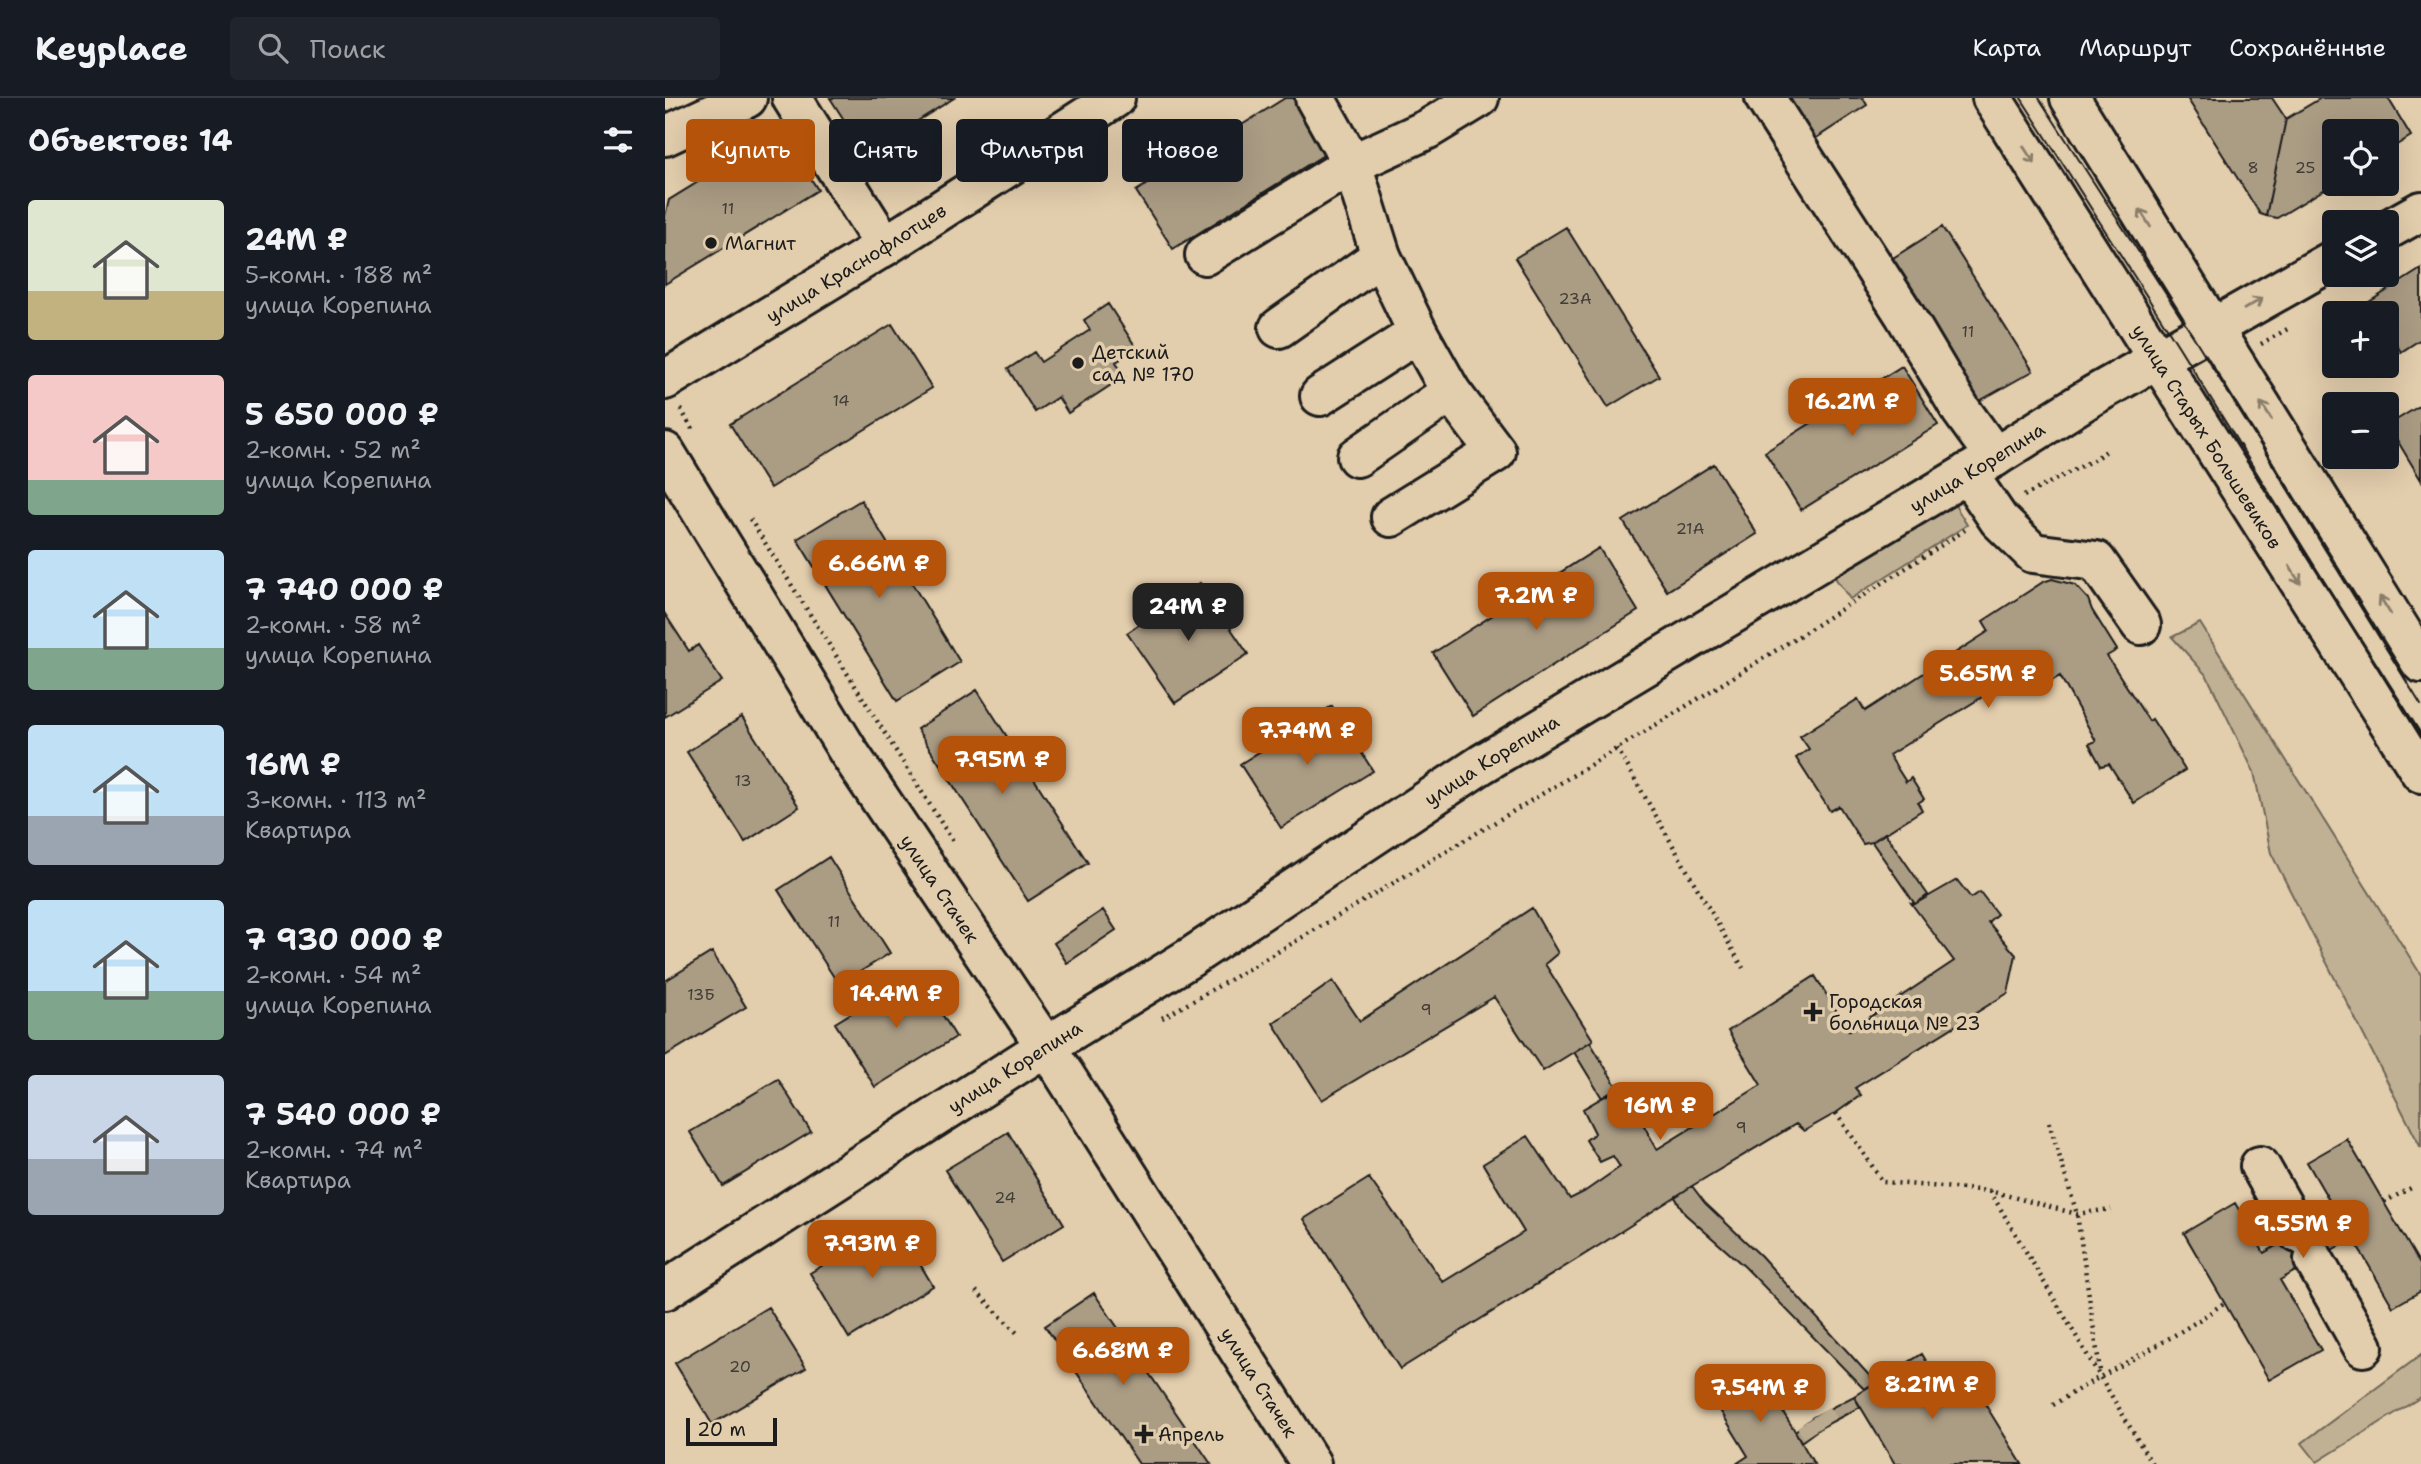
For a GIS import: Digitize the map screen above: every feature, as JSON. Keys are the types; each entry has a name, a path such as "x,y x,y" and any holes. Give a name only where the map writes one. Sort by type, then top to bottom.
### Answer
{"street":[{"path":"665,136 747,98"},
{"path":"792,98 885,246"},
{"name":"улица Краснофлотцев","path":"665,380 885,246 1115,98"},
{"path":"1315,98 1352,164 1381,256 1418,333 1451,392 1496,452 1391,517"},
{"path":"1205,255 1352,164 1428,129 1479,98"},
{"path":"1765,98 1904,314 1961,410 1981,465 1993,512 2033,553 2096,561 2141,625"},
{"name":"улица Старых Большевиков","path":"1992,98 2421,774"},
{"path":"2070,98 2204,333 2421,663"},
{"path":"2399,223 2421,211"},
{"path":"1279,328 1381,256"},
{"name":"улица Корепина","path":"665,1290 1045,1046 1191,957 1482,764 2092,396 2322,266"},
{"path":"1320,396 1418,333"},
{"path":"1357,457 1451,392"},
{"name":"улица Стачек","path":"665,452 848,751 1045,1046 1311,1464"},
{"path":"2260,1166 2363,1347"}],"path":[{"path":"1158,1021 1617,748 1819,624 1993,512 2108,450"},
{"path":"1617,748 1743,968"},
{"path":"1836,1112 1883,1182 1990,1191 2077,1214 2111,1209"},
{"path":"2049,1122 2077,1214 2100,1375"},
{"path":"2383,1202 2415,1186"},
{"path":"1990,1191 2152,1464"},
{"path":"976,1291 1020,1335"},
{"path":"2053,1405 2100,1375 2199,1322 2225,1303"}],"shaded area":[{"path":"1950,497 1967,525 1850,599 1829,569"},
{"path":"2200,623 2421,975 2421,1148 2271,853 2254,772 2207,676 2172,637"},
{"path":"2421,1355 2421,1397 2317,1462 2302,1443"}],"building":[{"path":"830,98 954,98 921,119 844,119"},
{"path":"1285,98 1297,98 1330,151 1173,249 1136,191 1150,182 1243,182 1243,124"},
{"path":"1786,98 1863,98 1867,105 1813,140"},
{"path":"2187,98 2272,98 2286,119 2266,216 2260,214"},
{"path":"2321,98 2388,98 2411,136 2399,144 2399,119 2322,119 2322,191 2277,218 2266,216 2286,119"},
{"path":"698,182 813,182 818,190 665,284 665,216 669,200"},
{"path":"1566,227 1659,376 1608,407 1515,258"},
{"path":"1942,227 2033,371 1974,404 1885,263"},
{"path":"2421,269 2421,339 2401,352 2399,301 2371,301 2393,287 2399,287 2399,283"},
{"path":"1108,304 1137,349 1116,362 1125,376 1068,413 1058,397 1035,412 1008,369 1034,352 1041,362 1090,330 1084,320"},
{"path":"892,324 932,388 770,488 730,424"},
{"path":"1902,366 1938,425 1801,510 1765,452"},
{"path":"2421,405 2421,480 2399,443 2399,418"},
{"path":"1714,464 1757,534 1667,591 1623,521"},
{"path":"861,500 960,662 897,701 797,539"},
{"path":"1599,548 1638,611 1473,716 1433,653"},
{"path":"2052,579 2075,585 2088,599 2117,650 2107,656 2185,770 2134,803 2109,764 2101,766 2089,744 2096,741 2060,676 2048,683 2033,679 2024,671 1889,755 1906,782 1911,778 1924,799 1918,803 1922,810 1872,842 1863,844 1839,806 1830,811 1796,758 1809,749 1800,736 1858,699 1865,711 1989,631 1983,621 2043,582"},
{"path":"1200,583 1248,654 1175,703 1127,633"},
{"path":"665,614 689,651 698,645 722,681 665,717"},
{"path":"977,690 1088,863 1028,901 917,729"},
{"path":"1332,706 1373,771 1281,828 1240,764"},
{"path":"742,717 799,807 745,842 687,752"},
{"path":"1885,833 1928,895 1915,904 1872,842"},
{"path":"829,857 890,953 839,985 778,890"},
{"path":"1957,880 1971,898 1980,892 1997,914 1988,922 2016,955 2008,993 1855,1088 1861,1095 1836,1113 1804,1131 1796,1124 1400,1369 1304,1219 1369,1178 1443,1282 1524,1232 1483,1164 1528,1136 1570,1199 1584,1192 1620,1167 1613,1156 1600,1162 1586,1140 1595,1133 1583,1109 1622,1086 1657,1149 1761,1085 1728,1031 1815,976 1849,1031 1954,961 1911,903 1915,904"},
{"path":"1532,908 1558,953 1545,964 1593,1040 1543,1071 1494,997 1322,1100 1273,1023 1333,981 1360,1021"},
{"path":"1103,910 1116,930 1067,963 1054,943"},
{"path":"712,952 746,1007 665,1056 665,981"},
{"path":"917,973 956,1037 875,1087 835,1023"},
{"path":"1590,1042 1618,1089 1602,1098 1574,1052"},
{"path":"778,1079 811,1132 723,1186 690,1132"},
{"path":"1008,1132 1064,1224 1002,1262 945,1170"},
{"path":"2347,1139 2421,1266 2421,1291 2393,1307 2353,1238 2314,1260 2280,1280 2321,1350 2269,1380 2184,1233 2235,1203 2264,1253 2336,1212 2307,1162"},
{"path":"1692,1186 1705,1203 1761,1256 1876,1383 1864,1389 1745,1267 1685,1214 1675,1197"},
{"path":"895,1222 933,1286 849,1338 810,1273"},
{"path":"1094,1293 1211,1464 1139,1464 1045,1326"},
{"path":"768,1307 806,1368 712,1424 675,1363"},
{"path":"1922,1354 1953,1405 1977,1391 2022,1464 1895,1464 1854,1396"},
{"path":"1756,1370 1814,1464 1736,1464 1748,1456 1712,1397"},
{"path":"1854,1396 1860,1407 1820,1428 1801,1442 1795,1431 1813,1417"}],"tunnel":[{"path":"1813,1417 1820,1428"}],"tram line":[{"path":"2021,98 2421,738"},
{"path":"2039,98 2195,339 2421,705"}],"place":[{"name":"Магнит","path":"711,243"},
{"name":"Детский сад № 170","path":"1078,363"},
{"name":"Городская больница № 23","path":"1813,1012"},
{"name":"Апрель","path":"1144,1434"}]}
